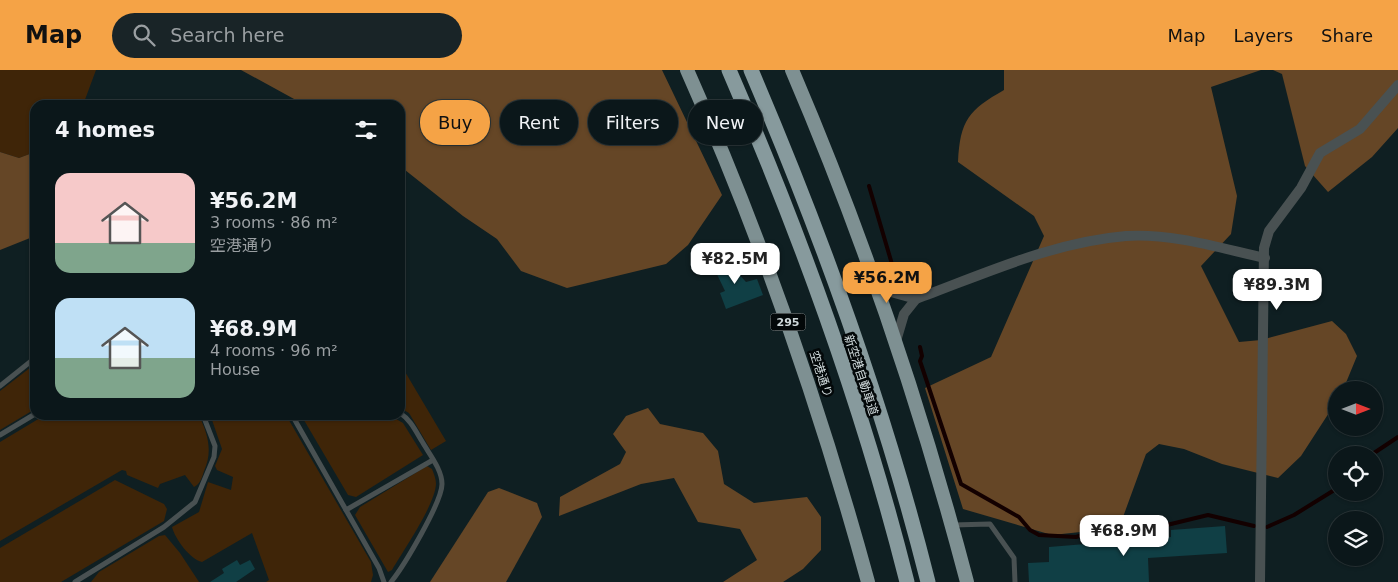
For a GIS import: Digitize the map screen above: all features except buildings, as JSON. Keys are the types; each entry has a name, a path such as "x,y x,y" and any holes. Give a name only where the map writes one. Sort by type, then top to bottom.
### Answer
{"highway":[{"name":"空港通り","path":"687,70 726,158 774,282 822,424 868,582"},
{"name":"新空港自動車道","path":"729,70 802,250 839,353 871,452 907,582"},
{"name":"新空港自動車道","path":"751,70 778,134 858,346 890,446 928,582"},
{"path":"792,70 830,159 874,278 952,525 967,582"}],"street":[{"path":"1260,582 1264,248 1269,231 1301,188 1320,153 1360,129 1398,85"},
{"path":"896,344 900,323 916,300 1061,246 1128,236 1182,239 1265,258"},
{"path":"874,278 891,292 916,300"}],"lane":[{"path":"0,386 30,362"},
{"path":"391,582 438,501 442,485 441,475 433,460 408,418 405,416"},
{"path":"0,435 30,417"},
{"path":"75,582 164,527 195,502 203,488 214,452 211,433 205,420"},
{"path":"295,420 379,568 384,582"},
{"path":"346,510 433,460"},
{"path":"952,525 990,524 1014,558 1015,582"}],"shaded area":[{"path":"0,70 96,70 85,100 30,100 30,154 19,158 0,152"},
{"path":"241,70 662,70 676,100 588,100 588,145 678,145 678,103 688,124 688,145 698,145 722,195 688,245 666,264 567,288 521,271 497,239 463,216 405,170 405,100 296,100"},
{"path":"1004,70 1261,70 1211,87 1237,196 1231,234 1201,266 1239,342 1261,340 1332,321 1346,334 1357,356 1347,381 1328,381 1328,414 1301,456 1278,478 1222,464 1184,449 1159,444 1146,454 1119,528 1052,535 963,509 925,388 991,357 1044,236 1034,216 958,162 961,136 969,118 982,104 1004,90"},
{"path":"1273,70 1398,70 1398,128 1372,157 1328,192 1305,166 1282,74"},
{"path":"0,152 19,158 30,154 30,238 0,250"},
{"path":"30,368 30,412 0,430 0,391"},
{"path":"405,372 446,441 431,450 409,413 405,411"},
{"path":"648,408 660,424 703,433 718,451 724,484 754,503 807,497 821,517 821,550 803,569 783,582 723,582 757,560 740,529 698,522 674,478 641,484 559,516 560,497 620,464 626,452 613,434 626,416"},
{"path":"37,420 201,420 209,450 207,464 198,484 194,487 185,475 160,484 158,488 127,475 126,471 122,470 0,541 0,442"},
{"path":"212,420 289,420 371,562 373,575 371,582 266,582 269,580 252,533 202,562 188,553 180,543 172,527 199,512 208,482 231,490 233,477 217,470 215,466 222,449"},
{"path":"304,420 398,420 403,423 423,455 356,497 348,495"},
{"path":"427,466 432,469 436,484 430,504 418,528 392,570 388,572 355,515 360,507"},
{"path":"115,480 164,504 167,509 164,521 61,582 0,582 0,548"},
{"path":"499,488 537,503 542,517 506,582 430,582 488,492"},
{"path":"165,535 180,553 199,582 91,582 99,572 159,536"}],"waterway":[{"path":"869,186 894,271"},
{"path":"920,347 922,356 920,361 961,484 1019,517 1030,530 1039,535 1076,537 1092,532 1134,533 1208,515 1254,526"},
{"path":"1383,447 1398,437"},
{"path":"1267,527 1294,515 1328,494"}]}
